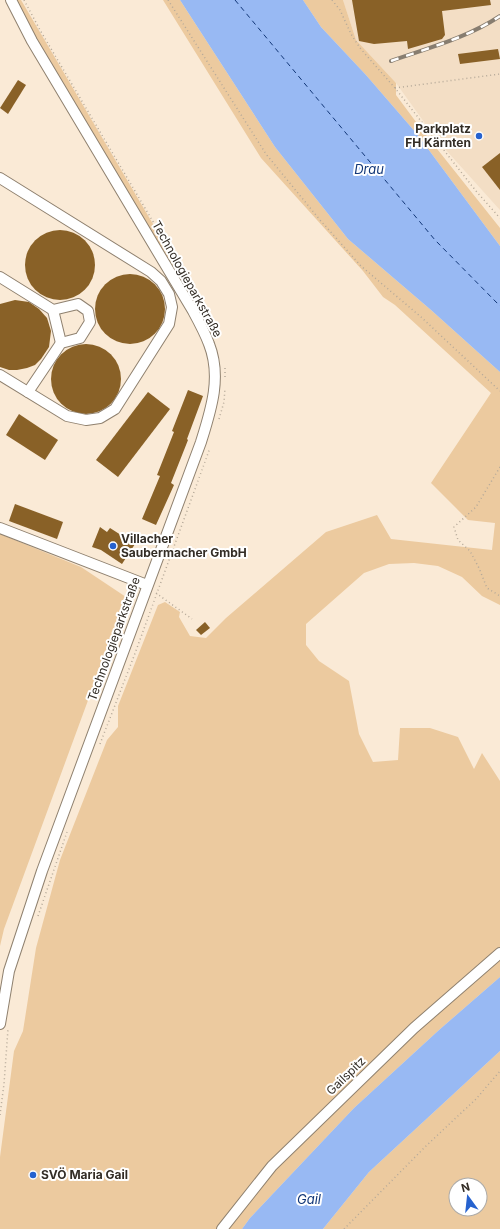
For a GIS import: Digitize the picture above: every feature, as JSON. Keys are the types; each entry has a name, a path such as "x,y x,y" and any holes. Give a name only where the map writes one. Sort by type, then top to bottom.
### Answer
{"street":[{"name":"Technologieparkstraße","path":"5,1023 9,970 42,871 201,442 210,416 216,376 210,345 193,311 32,41 12,0"},
{"path":"0,178 151,272 165,287 169,294 172,307 169,324 115,409 100,418 86,420 67,416 0,374"},
{"path":"0,277 53,310 61,342"},
{"path":"28,392 61,342 80,338 90,322 88,311 78,304 53,310"},
{"path":"0,528 147,585"},
{"name":"Gailspitz","path":"222,1229 272,1166 414,1028 500,953"}],"path":[{"path":"24,0 40,30 211,320 215,334"},
{"path":"168,0 266,154 320,220 361,266 421,317 500,391"},
{"path":"332,0 340,10 351,34 360,48 395,88 476,191 500,218"},
{"path":"395,88 500,74"},
{"path":"223,363 226,370 225,378"},
{"path":"217,424 224,402 225,386"},
{"path":"100,745 157,594 210,446"},
{"path":"500,467 476,507 454,527 458,540 470,551 487,588 500,596"},
{"path":"147,585 192,619"},
{"path":"37,920 70,826"},
{"path":"0,1115 5,1023"},
{"path":"344,1229 426,1146 476,1099 500,1071"}],"shaded area":[{"path":"14,0 21,0 186,280 193,296 189,294"},
{"path":"163,0 180,0 275,147 348,239 431,310 500,372 500,605 482,596 462,577 438,566 414,563 389,564 364,573 306,624 306,645 319,661 349,681 359,734 373,762 398,760 400,728 430,728 458,737 474,769 482,753 500,781 500,977 439,1030 354,1108 250,1218 242,1229 0,1229 0,1157 14,1051 23,1031 36,948 60,860 107,740 118,727 118,706 158,605 165,602 180,612 179,617 190,636 206,638 226,618 326,532 377,515 391,539 492,550 495,523 468,520 431,483 491,393 395,305 383,297 363,271 261,158"},
{"path":"303,0 343,0 356,40 396,83 396,95 500,228 500,246 417,134 366,75 321,27"},
{"path":"343,0 500,0 500,210 437,140 396,83 356,40"},
{"path":"0,534 81,567 126,597 4,929 0,946"},
{"path":"500,1051 500,1229 323,1229 369,1172"}],"water":[{"name":"Drau","path":"180,0 303,0 321,27 366,75 417,134 500,246 500,372 431,310 348,239 275,147"},
{"name":"Gail","path":"500,977 500,1051 369,1172 323,1229 242,1229 250,1218 354,1108 439,1030"}],"building":[{"path":"352,0 490,0 491,5 442,11 445,35 442,39 408,49 407,41 374,44 359,41"},
{"path":"498,49 500,59 460,64 458,54"},
{"path":"18,80 26,85 8,114 0,108"},
{"path":"500,153 500,190 482,167"},
{"path":"60,230 73,233 85,240 92,252 95,265 92,278 85,290 73,297 60,300 47,297 35,290 28,278 25,265 28,252 35,240 47,233"},
{"path":"130,274 143,277 155,284 162,296 165,309 162,322 155,334 143,341 130,344 117,341 105,334 98,322 95,309 98,296 105,284 117,277"},
{"path":"15,300 29,302 39,309 47,318 51,331 49,347 35,365 17,370 9,370 0,367 0,304"},
{"path":"86,344 99,347 111,354 118,366 121,379 118,392 111,404 99,411 86,414 73,411 61,404 54,392 51,379 54,366 61,354 73,347"},
{"path":"188,390 203,396 171,483 174,485 156,525 142,519 160,476 157,475 174,432 172,431"},
{"path":"148,392 170,409 118,477 96,460"},
{"path":"19,414 58,440 45,460 6,435"},
{"path":"15,504 63,522 57,539 9,521"},
{"name":"Villacher Saubermacher GmbH","path":"100,527 107,532 110,528 135,544 122,564 101,550 92,547"},
{"path":"205,622 210,628 201,635 196,630"}],"ferry route":[{"path":"235,0 435,240 500,306"}],"railway":[{"path":"391,61 461,36 500,16"}],"place":[{"name":"Parkplatz FH Kärnten","path":"479,136"},
{"name":"Villacher Saubermacher GmbH","path":"113,546"},
{"name":"SVÖ Maria Gail","path":"33,1175"}]}
